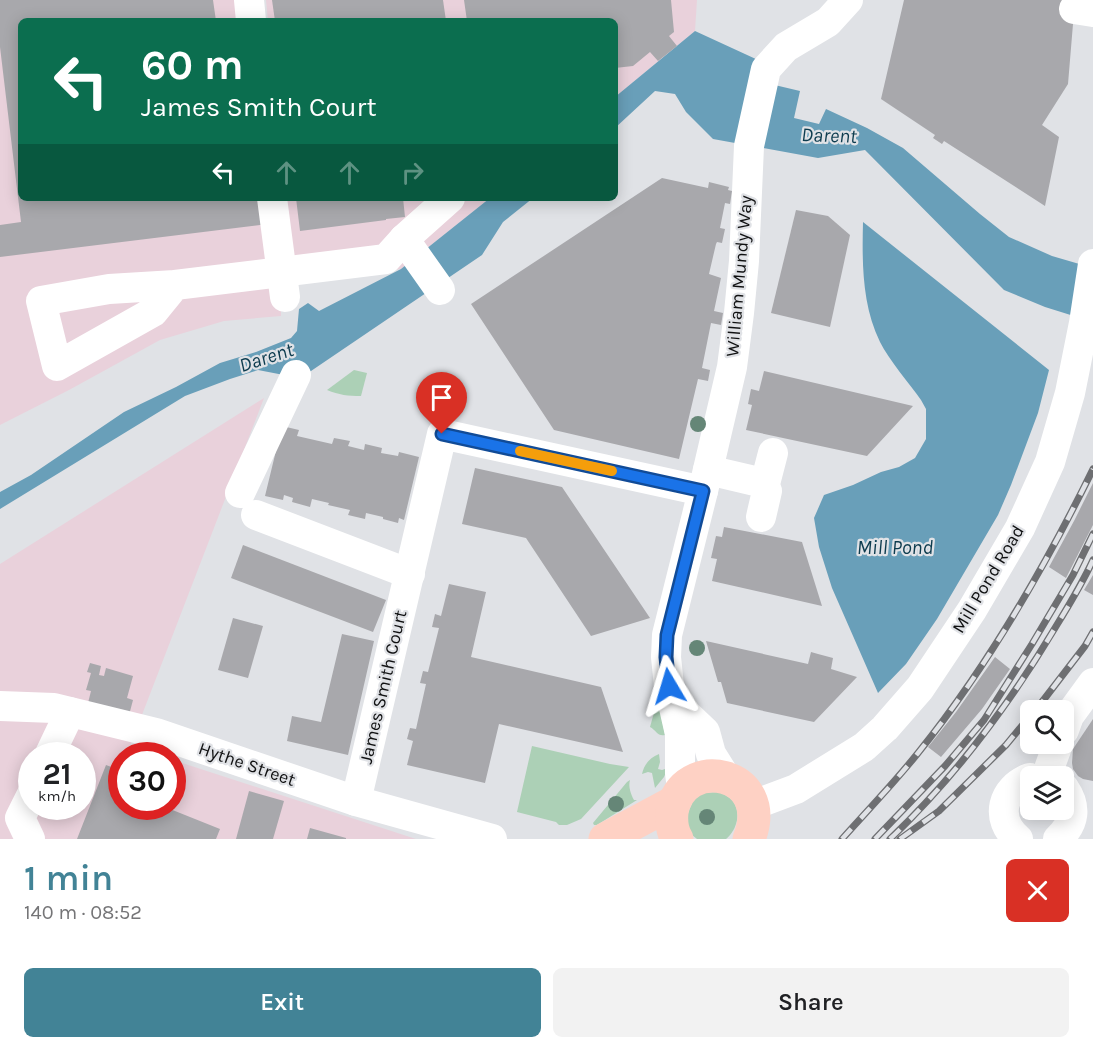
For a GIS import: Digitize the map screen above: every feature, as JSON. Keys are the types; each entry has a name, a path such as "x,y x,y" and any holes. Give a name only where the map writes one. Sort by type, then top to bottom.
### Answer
{"main road":[{"path":"605,839 678,796 698,779 712,776 726,778 746,791 753,805 755,818 750,839"},
{"path":"677,839 671,821 678,796"}],"street":[{"path":"249,0 251,18"},
{"name":"William Mundy Way","path":"678,796 680,734 669,686 666,657 667,635 732,367 744,261 749,146 766,69 786,47 828,22 848,0"},
{"path":"272,201 283,284"},
{"path":"175,285 283,284 386,259 410,248 448,201"},
{"path":"410,248 440,290"},
{"name":"Mill Pond Road","path":"753,805 796,789 864,747 885,728 920,688 972,610 1020,528 1056,445 1070,393 1093,264"},
{"path":"296,375 248,504 410,574"},
{"name":"James Smith Court","path":"356,801 442,434 705,480"},
{"path":"763,483 766,480 773,453"},
{"path":"705,480 763,483"},
{"path":"761,518 766,491 763,483"},
{"path":"1074,709 1093,683"},
{"name":"William Mundy Way","path":"669,686 686,714 705,732 711,754 726,778"},
{"name":"Hythe Street","path":"0,706 54,708 156,733 356,801 492,839"},
{"path":"56,742 70,712"},
{"path":"1010,836 1004,814 1005,802 1010,791 1020,783"},
{"path":"21,820 30,839"},
{"path":"1058,839 1066,831 1071,820"}],"shaded area":[{"path":"0,0 240,0 243,18 18,18 18,201 264,201 281,316 224,321 160,340 0,425"},
{"path":"266,0 697,0 695,31 618,95 618,18 268,18"},
{"path":"283,201 486,201 401,269 290,283"},
{"path":"264,398 132,742 108,742 108,820 186,820 186,764 416,839 0,839 0,564"}],"green space":[{"path":"354,370 367,373 361,396 344,395 327,390"},
{"path":"657,702 665,735 659,734 650,727"},
{"path":"532,746 629,767 581,819 567,825 559,825 556,822 517,812"},
{"path":"659,754 658,769 668,768 655,788 652,773 642,774 648,762"},
{"path":"630,780 631,793 634,800 637,800 594,825 593,823"},
{"path":"720,792 732,800 737,810 737,821 733,831 726,839 697,839 692,835 685,820 695,796 699,793"}],"water":[{"name":"Darent","path":"695,31 758,60 753,80 800,91 794,118 819,124 826,109 867,128 903,148 1009,237 1052,256 1093,268 1093,322 1045,307 1004,290 865,150 818,158 713,139 686,112 675,94 655,91 618,125 618,95"},
{"name":"Darent","path":"486,201 529,201 503,222 482,255 311,371 289,376 258,370 185,396 0,509 0,492 31,475 124,412 220,363 291,338 297,331 299,309 308,303 319,311 401,269"},
{"name":"Mill Pond","path":"863,222 1049,370 1038,413 998,515 937,619 906,664 878,693 832,588 819,547 814,518 824,495 899,467 915,458 926,439 926,409 884,349 874,328 864,284"}],"building":[{"path":"0,0 213,0 216,18 18,18 18,197 0,47"},
{"path":"272,0 443,0 446,18 275,18"},
{"path":"464,0 671,0 674,32 669,36 677,46 658,61 650,52 633,66 618,68 618,18 467,18"},
{"path":"904,0 1075,0 1068,84 1042,125 1059,137 1045,206 944,141 942,144 933,138 935,135 881,99"},
{"path":"662,178 708,188 709,182 729,187 728,190 732,191 730,204 725,203 720,228 725,229 722,243 717,242 716,244 709,274 721,278 714,311 723,313 721,325 711,323 702,368 710,370 708,381 698,379 679,459 554,430 471,304"},
{"path":"18,201 264,201 268,224 0,257 0,225 21,222"},
{"path":"296,201 403,201 405,217 300,231"},
{"path":"796,210 828,216 850,235 830,327 771,313"},
{"path":"764,371 913,406 867,456 746,430 752,405 748,404 751,389 759,391"},
{"path":"282,426 299,430 297,436 332,444 334,438 350,441 348,446 364,450 365,444 382,448 381,453 398,456 399,452 419,457 404,520 399,518 398,523 366,513 365,519 348,515 350,510 312,499 310,507 292,502 293,498 284,495 283,500 265,496"},
{"path":"475,468 562,487 650,618 591,636 526,538 462,524"},
{"path":"1093,483 1093,525 1066,578 1049,567"},
{"path":"724,527 802,542 822,606 712,581 717,559 711,558 716,536 722,537"},
{"path":"243,545 386,600 373,632 231,578"},
{"path":"1093,575 1093,595 1084,590"},
{"path":"449,584 486,592 471,657 601,687 623,752 499,724 485,783 407,765 413,741 407,739 410,728 416,729 426,684 420,683 423,671 428,672 439,628 432,627 435,614 441,616"},
{"path":"233,618 263,626 248,678 218,670"},
{"path":"342,634 374,641 348,755 287,741 292,716 321,722"},
{"path":"706,641 808,664 811,652 833,658 831,669 857,677 814,722 727,703"},
{"path":"995,657 1010,669 982,709 941,757 928,747"},
{"path":"90,663 101,666 99,675 104,676 106,668 133,676 127,698 133,700 128,719 87,707 91,691 86,690 91,673 87,672"},
{"path":"1093,719 1093,781 1083,779 1074,770 1072,763 1074,748"},
{"path":"106,765 108,766 108,820 186,820 186,815 220,829 216,839 77,839 84,820 96,820 96,791"},
{"path":"249,791 284,801 273,839 236,839"},
{"path":"310,828 346,838 346,839 307,839"}],"railway":[{"path":"842,839 909,764 968,686 1035,580 1093,469"},
{"path":"875,839 945,766 984,720 1073,575 1093,534"},
{"path":"890,839 937,791 1000,712 1055,628 1093,560"},
{"path":"1043,700 1093,632"},
{"path":"900,839 939,811 1006,745 1020,728"}],"slow traffic":[{"path":"520,451 612,471"}],"route":[{"path":"442,434 703,491 667,635 666,657 669,686"}]}
